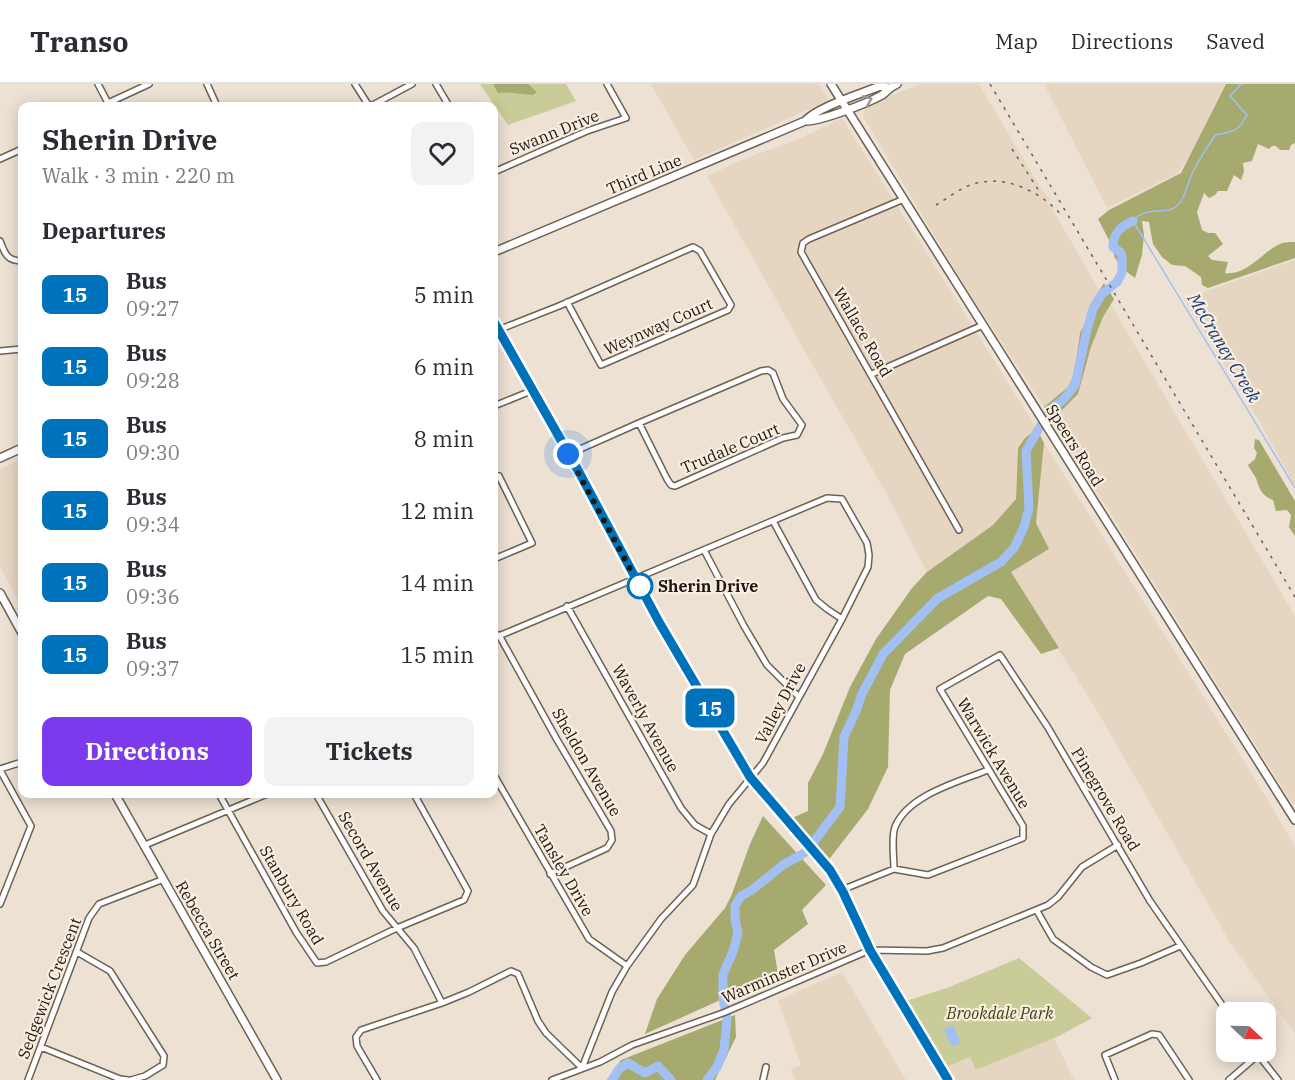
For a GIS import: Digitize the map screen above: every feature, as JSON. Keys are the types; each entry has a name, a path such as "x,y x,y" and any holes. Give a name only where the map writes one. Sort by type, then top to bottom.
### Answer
{"main road":[{"name":"Speers Road","path":"831,84 1295,820"},
{"name":"Third Line","path":"805,121 813,122 884,94 888,88 897,84"},
{"name":"Third Line","path":"498,250 805,121 810,115 880,86 888,88"},
{"path":"0,458 18,450"},
{"path":"0,593 18,626"},
{"name":"Rebecca Street","path":"117,798 277,1080"}],"street":[{"path":"98,84 107,102"},
{"path":"110,102 149,84"},
{"path":"207,84 215,102"},
{"path":"355,84 367,102"},
{"path":"378,102 412,84"},
{"path":"436,84 447,102"},
{"name":"Swann Drive","path":"498,170 587,131 626,118 607,84"},
{"path":"0,159 18,151"},
{"name":"Wallace Road","path":"904,199 809,238 803,243 801,252 959,531"},
{"path":"0,241 6,257 18,260"},
{"name":"Weynway Court","path":"498,330 693,247 700,251 730,305 728,310 601,365 567,302"},
{"path":"872,374 983,325"},
{"path":"498,330 635,578 750,777 813,853 830,870 870,950 948,1080"},
{"path":"0,351 18,349"},
{"name":"Trudale Court","path":"568,454 639,423 761,371 768,370 773,373 783,399 802,425 797,435 783,438 675,486 671,485 667,479 639,423"},
{"path":"498,404 531,391"},
{"path":"498,477 532,543 498,557"},
{"name":"Valley Drive","path":"627,966 661,919 693,885 711,834 729,804 763,763 868,567 867,543 842,499 826,498 773,521"},
{"path":"498,635 773,521 816,600 842,619"},
{"path":"704,550 767,665 798,696"},
{"name":"Waverly Avenue","path":"567,606 681,808 695,825 711,834"},
{"name":"Sheldon Avenue","path":"498,639 611,831 612,840 607,848 550,874"},
{"name":"Pinegrove Road","path":"940,689 1000,655 1047,726 1150,901 1220,1002"},
{"name":"Warwick Avenue","path":"894,869 928,874 1023,838 1023,826 940,689"},
{"path":"0,904 30,826 0,770 18,763"},
{"path":"843,892 849,887 894,869 894,829 904,813 919,799 988,770"},
{"name":"Tansley Drive","path":"498,782 589,939 627,966"},
{"name":"Stanbury Road","path":"221,798 296,932 317,963 326,962 397,928"},
{"path":"145,845 257,798"},
{"name":"Secord Avenue","path":"318,798 383,911 414,948 442,1003"},
{"path":"397,928 464,900 468,891 416,798"},
{"name":"Warminster Drive","path":"552,1080 600,1062 633,1045 723,1013 870,950 927,951 943,948 1037,911 1058,897 1082,867 1118,845"},
{"name":"Sedgewick Crescent","path":"28,1080 89,918 99,904 164,879"},
{"path":"1037,911 1053,939 1091,967 1107,975 1180,946"},
{"path":"41,1047 120,1079 145,1077 163,1065 164,1056 110,971 77,952"},
{"path":"377,1080 357,1046 358,1033 392,1018 442,1003 511,971 519,974 538,1021 546,1033 582,1068 612,992 627,966"},
{"path":"1115,1080 1106,1055 1152,1034 1159,1035 1189,1080"},
{"path":"1229,1080 1248,1062"},
{"path":"1264,1062 1278,1080"},
{"path":"763,1080 766,1067"}],"shaded area":[{"path":"651,84 819,84 828,98 825,102 694,160"},
{"path":"921,84 979,84 1042,190 1050,199 1047,203 1099,290 1090,305 1090,314 1080,333 1074,375 1068,387 1044,407 961,280 863,116 865,108 874,102"},
{"path":"1044,84 1225,84 1191,153 1178,173 1107,208"},
{"path":"842,118 1037,429 1025,438 1018,448 1016,499 993,525 927,572 885,491 707,176 744,159 802,138"},
{"path":"1295,260 1295,486 1259,421 1184,299"},
{"path":"1111,305 1295,616 1295,808 1052,420 1078,394 1091,347 1103,317"},
{"path":"1044,443 1295,846 1295,1034 1276,1007 1276,1002 1272,1002 1231,944 1096,709 1010,572 1048,549 1036,523"},
{"path":"18,461 18,600 0,567 0,469"},
{"path":"842,972 906,1080 795,1080 791,1069 801,1065 778,1000"},
{"path":"1054,1038 1074,1080 956,1080 946,1067 970,1057 976,1069"}],"green space":[{"path":"480,84 566,84 576,101 508,125 498,110 498,102 492,102"},
{"path":"493,84 528,84 537,92 533,95 498,93"},
{"path":"1226,84 1295,84 1295,143 1289,150 1280,150 1276,146 1269,149 1258,144 1252,161 1243,163 1244,172 1241,180 1234,175 1227,191 1218,191 1209,198 1204,193 1197,212 1202,230 1215,233 1223,244 1208,256 1212,260 1228,262 1225,273 1240,271 1283,243 1295,242 1295,258 1208,288 1202,285 1201,277 1185,266 1172,265 1162,257 1153,244 1149,222 1142,221 1144,235 1142,255 1135,278 1123,269 1115,258 1110,242 1098,219 1109,210 1181,173"},
{"path":"1104,283 1114,299 1103,317 1091,347 1078,394 1052,420 1044,407 1068,387 1074,375 1080,333 1090,314 1090,305"},
{"path":"1037,429 1044,443 1036,523 1049,549 1011,572 1059,648 1041,654 1001,599 988,596 905,654 890,690 888,767 868,809 827,862 790,819 808,811 808,783 823,754 850,687 876,639 912,588 927,572 993,525 1016,499 1018,448 1025,438"},
{"path":"1255,439 1259,440 1295,501 1295,536 1289,527 1291,515 1287,510 1276,511 1273,500 1261,492 1248,465 1255,459 1257,453 1254,448"},
{"path":"763,816 826,885 802,910 808,924 774,950 778,974 645,1034 657,999 685,955 725,908"},
{"name":"Brookdale Park","path":"1019,958 1092,1018 1059,1036 976,1070 970,1057 946,1067 906,1001 947,988"},
{"path":"735,1015 736,1037 715,1080 607,1080 621,1060"}],"water":[{"path":"953,1025 961,1043 952,1047 944,1029"}],"waterway":[{"name":"McCraney Creek","path":"1241,84 1230,96 1247,115 1234,130 1215,135 1193,171 1180,203 1172,209 1144,213 1133,221 1295,488"},
{"path":"707,1080 717,1067 724,1050 727,1019 723,998 723,974 733,952 738,933 735,906 741,896 783,865 806,852 840,807 844,737 861,696 883,654 938,598 1001,562 1014,548 1024,527 1029,508 1026,451 1049,411 1064,399 1075,385 1093,309 1102,294 1117,282 1122,273 1122,256 1113,247 1114,238 1121,228 1133,221"},
{"path":"612,1080 619,1069 628,1063 645,1073 658,1066 671,1080"}],"railway":[{"path":"990,84 1295,597"},
{"path":"1012,149 1041,194"},
{"path":"936,205 973,184 998,181 1010,183 1034,193 1063,217"}],"bus line":[{"name":"15","path":"498,329 579,472 659,622 750,777 830,870 870,950 948,1080"}],"place":[{"name":"Sherin Drive","path":"640,586"}],"route":[{"path":"568,454 643,593 640,586"}]}
